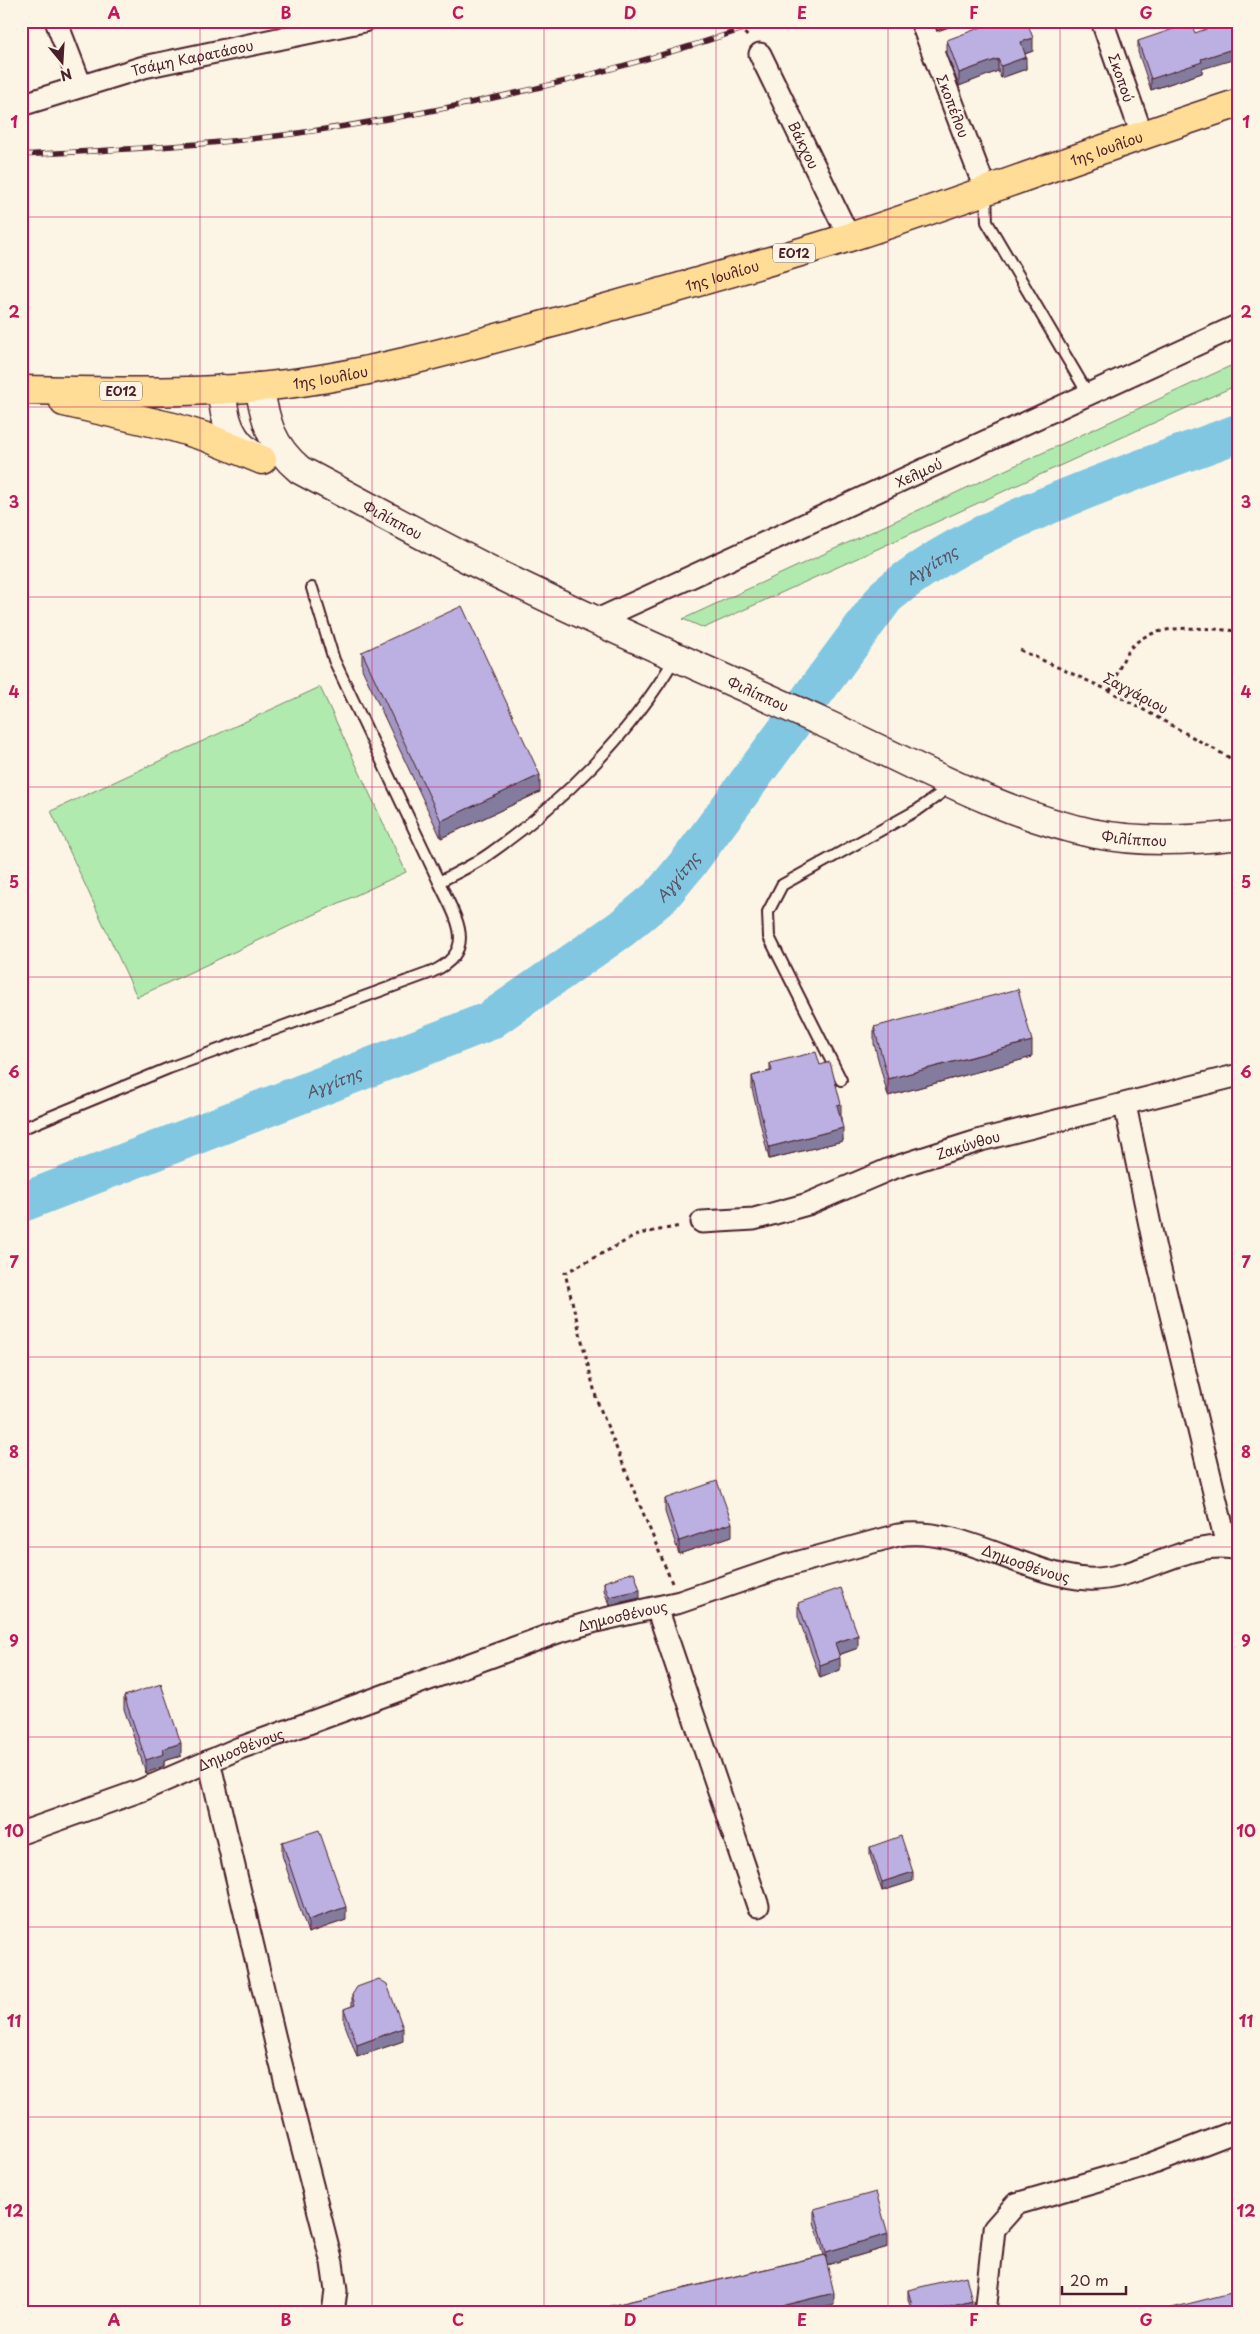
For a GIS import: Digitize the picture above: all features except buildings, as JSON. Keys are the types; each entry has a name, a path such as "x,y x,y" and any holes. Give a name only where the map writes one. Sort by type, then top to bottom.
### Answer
{"main road":[{"name":"1ης Ιουλίου","path":"222,389 259,387 340,376 403,363 690,284 849,237 1239,103"},
{"name":"Φιλίππου","path":"259,387 265,418 275,444 285,458 300,470 504,577 676,657 838,729 954,784 1030,815 1106,836 1164,840 1239,835"},
{"name":"Φιλίππου","path":"222,389 226,419 231,434 247,452 262,460 300,470"},
{"name":"ΕΟ12","path":"21,391 222,389"},
{"path":"21,391 174,427 206,437 262,460"}],"street":[{"path":"56,21 81,86"},
{"name":"Τσάμη Καρατάσου","path":"21,105 144,67 364,21"},
{"name":"Σκοπέλου","path":"921,21 986,191"},
{"path":"930,45 1000,21"},
{"name":"Σκοπού","path":"1102,21 1142,135"},
{"name":"Βάκχου","path":"760,54 849,237"},
{"name":"Χελμού","path":"597,620 1239,325"},
{"name":"Ζακύνθου","path":"702,1222 754,1219 808,1204 890,1170 981,1140 1239,1076"},
{"path":"1125,1105 1155,1249 1233,1547"},
{"name":"Δημοσθένους","path":"21,1834 142,1790 209,1760 550,1634 596,1621 680,1602 785,1566 908,1534 940,1536 1046,1571 1094,1579 1121,1576 1201,1548 1233,1547"},
{"path":"657,1608 758,1906"},
{"path":"209,1760 282,2066 332,2263 336,2291 333,2313"},
{"path":"985,2313 994,2229 1016,2204 1140,2168 1239,2130"}],"lane":[{"path":"986,191 987,222 1088,394"},
{"path":"21,1129 169,1068 440,968 456,954 461,932 334,660 312,588"},
{"path":"439,882 488,855 574,783 633,718 676,657"},
{"path":"841,1080 769,937 768,912 782,885 919,810 954,784"}],"path":[{"path":"1110,691 1130,649 1147,636 1161,631 1176,629 1239,631"},
{"name":"Σαγγάριου","path":"1020,650 1110,691 1239,763"},
{"path":"680,1602 597,1400 564,1273 639,1234 702,1222"}],"green space":[{"path":"1239,362 1239,384 704,628 683,619"},
{"path":"320,687 406,872 137,997 51,811"}],"waterway":[{"name":"Αγγίτης","path":"21,1203 489,1021 621,929 661,896 689,862 886,596 903,582 939,558 977,537 1062,499 1239,433"}],"railway":[{"path":"21,155 224,142 292,134 412,115 472,103 591,74 650,58 767,21"}]}
